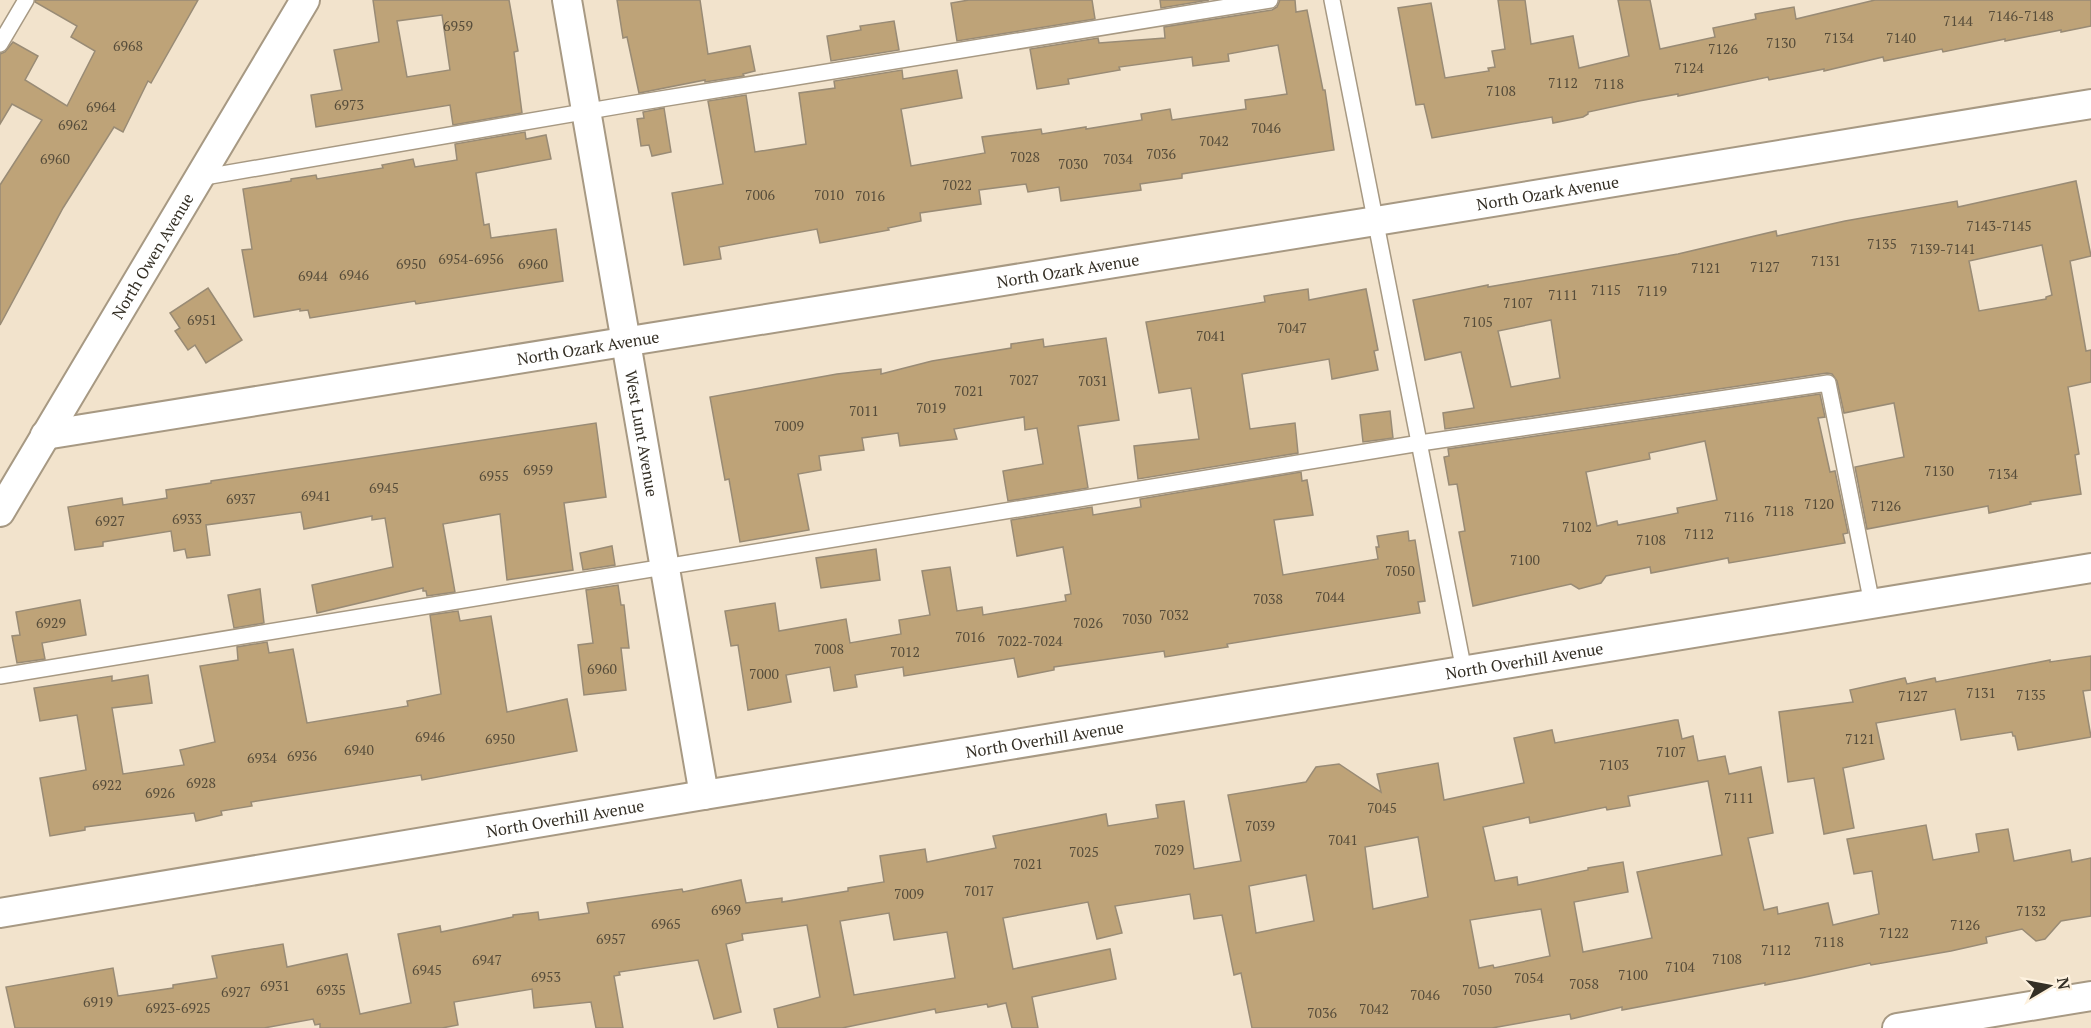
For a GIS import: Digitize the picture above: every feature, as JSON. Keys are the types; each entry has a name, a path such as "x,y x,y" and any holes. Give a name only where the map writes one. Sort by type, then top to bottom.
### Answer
{"street":[{"name":"North Owen Avenue","path":"0,512 305,0"},
{"name":"West Lunt Avenue","path":"567,0 704,795"},
{"name":"North Ozark Avenue","path":"45,435 2091,104"},
{"name":"North Overhill Avenue","path":"0,914 704,795 2091,568"},
{"path":"1897,1028 2091,996"}],"lane":[{"path":"0,44 26,0"},
{"path":"199,178 1270,0"},
{"path":"1332,0 1464,670"},
{"path":"0,676 1420,443 1828,383 1872,604"}],"building":[{"path":"36,0 198,0 151,83 148,81 123,132 114,127 63,208 0,325 0,185 42,120 12,104 0,124 0,54 5,52 13,42 38,56 25,80 67,106 95,51 71,37 77,26 35,2"},
{"path":"373,0 509,0 518,51 514,52 522,113 453,125 450,105 316,127 311,95 342,90 334,50 379,42","holes":["442,15 450,70 407,77 397,21"]},
{"path":"617,0 700,0 708,54 750,46 755,71 743,74 744,76 705,82 705,80 639,93 627,37 623,38"},
{"path":"969,0 1092,0 1095,19 957,41 951,3"},
{"path":"1160,0 1209,0 1161,8"},
{"path":"1280,0 1295,0 1296,12 1307,10 1323,90 1325,90 1334,150 1182,174 1182,178 1140,184 1141,190 1061,201 1059,187 1028,192 1026,184 979,190 981,204 920,213 921,221 888,228 889,230 820,243 817,229 719,247 721,259 684,265 672,193 723,184 708,101 746,95 755,152 806,144 799,93 835,88 834,81 902,70 903,79 957,70 962,98 901,109 911,166 985,153 982,137 1041,129 1042,134 1086,127 1086,129 1142,120 1141,114 1170,109 1172,120 1246,109 1245,100 1287,94 1278,45 1228,54 1229,61 1193,66 1192,57 1119,67 1120,70 1068,79 1069,84 1037,89 1030,49 1098,38 1099,43 1165,38 1164,27 1272,10 1277,7"},
{"path":"1498,0 1525,0 1531,44 1573,36 1579,68 1629,56 1618,0 1650,0 1660,49 1715,37 1713,28 1756,19 1755,14 1794,7 1796,19 1875,0 2091,0 2091,26 2005,41 2005,39 1943,52 1942,49 1884,61 1883,57 1824,71 1824,69 1769,80 1768,77 1678,96 1678,94 1639,101 1588,112 1583,117 1553,123 1552,117 1432,138 1424,104 1416,105 1398,8 1431,3 1445,78 1489,71 1488,68 1495,67 1492,51 1505,49"},
{"path":"894,21 899,50 831,61 827,36 861,30 860,26"},
{"path":"664,108 671,152 652,156 649,145 641,146 637,119 644,118 643,112"},
{"path":"525,132 526,139 546,135 551,159 476,173 484,225 489,224 491,238 556,229 563,281 310,318 308,310 300,311 300,309 254,317 242,250 252,249 243,189 316,175 317,179 383,168 382,165 413,159 415,167 457,160 455,144"},
{"path":"2076,181 2091,256 2070,261 2086,351 2091,350 2091,382 2068,387 2079,454 2075,455 2081,494 2030,502 2031,504 1989,513 1988,506 1867,529 1855,467 1904,457 1894,403 1844,413 1837,381 1832,374 1827,373 1445,429 1443,413 1474,408 1461,352 1425,360 1413,300 1488,285 1488,287 1678,254 1776,231 1777,236 1957,201 1958,207","holes":["2042,245 2052,295 2046,299 1979,311 1969,261","1551,320 1560,378 1511,387 1498,331"]},
{"path":"208,288 242,340 206,363 195,345 188,350 175,331 180,328 170,313"},
{"path":"1308,289 1309,300 1366,289 1378,350 1374,351 1378,370 1332,379 1329,359 1242,374 1250,429 1295,423 1298,453 1138,479 1134,446 1199,439 1191,388 1159,393 1146,322 1265,302 1264,296"},
{"path":"1106,338 1119,420 1078,426 1088,488 1008,501 1003,471 1043,464 1037,428 1025,430 1024,417 954,429 957,439 900,446 898,433 862,438 864,450 819,456 821,470 798,474 809,530 740,542 729,479 725,480 710,397 837,374 881,369 881,374 932,361 1011,348 1011,344 1043,339 1044,347"},
{"path":"1820,394 1825,417 1818,418 1830,472 1835,471 1848,533 1843,534 1845,543 1729,563 1728,558 1651,573 1650,567 1606,576 1601,583 1579,589 1571,584 1473,606 1459,532 1465,531 1457,484 1449,485 1444,457 1449,456 1448,449","holes":["1705,441 1717,500 1677,508 1678,513 1618,525 1617,521 1597,526 1586,472 1650,459 1649,453"]},
{"path":"1390,411 1393,438 1363,442 1360,415"},
{"path":"596,423 606,497 564,503 573,570 507,580 500,514 443,524 455,592 427,596 423,588 317,613 312,585 393,567 385,518 372,520 372,516 304,529 301,512 206,525 210,555 187,558 185,549 174,551 171,531 103,542 103,546 75,550 68,507 122,498 123,505 167,498 166,490 211,483 211,481"},
{"path":"1301,472 1302,481 1307,480 1313,515 1274,520 1283,575 1378,559 1377,536 1408,531 1409,541 1415,540 1425,601 1418,602 1420,613 1227,644 1228,647 1165,657 1164,651 1054,667 1054,670 1018,677 1014,658 904,676 903,667 855,675 857,687 834,691 830,667 786,675 791,702 748,710 738,645 731,646 725,611 775,603 779,631 846,619 850,643 901,634 899,620 930,615 922,571 950,567 957,611 982,607 983,615 1066,601 1065,595 1071,594 1063,547 1017,556 1011,520 1092,507 1093,515 1141,507 1140,499"},
{"path":"612,546 615,565 583,570 580,553"},
{"path":"876,549 880,580 821,588 816,558"},
{"path":"618,585 621,605 624,605 629,648 621,648 626,690 584,695 578,645 593,643 586,590"},
{"path":"260,589 264,623 234,628 228,595"},
{"path":"80,600 86,635 42,643 45,659 17,663 12,636 20,635 16,612"},
{"path":"458,611 460,621 491,616 507,712 567,699 577,751 422,780 421,775 251,802 252,806 221,811 222,815 196,821 194,813 85,827 85,830 50,836 40,778 86,770 77,715 40,721 34,688 112,676 112,681 148,675 152,703 112,708 123,774 184,765 180,750 215,742 200,666 238,660 237,647 267,642 269,653 293,649 307,723 408,706 407,701 441,694 430,615"},
{"path":"2091,656 2091,690 2083,691 2091,737 2018,750 2012,732 1961,740 1955,709 1876,723 1884,759 1843,768 1854,828 1824,834 1814,778 1788,782 1779,712 1853,702 1850,690 1905,678 1907,684 1935,678 1936,682 2050,660 2050,662"},
{"path":"1678,720 1682,739 1693,736 1698,761 1725,756 1729,774 1761,767 1773,833 1748,838 1764,910 1777,907 1778,914 1828,903 1833,925 1879,914 1872,871 1854,874 1847,839 1926,825 1933,860 1979,852 1976,834 2008,829 2014,861 2070,850 2072,862 2091,858 2091,916 2061,921 2045,939 2036,941 2022,929 1986,937 1987,943 1951,951 1871,965 1870,963 1765,985 1765,983 1622,1010 1622,1007 1571,1019 1570,1014 1492,1028 1252,1028 1241,973 1234,975 1222,915 1194,919 1190,894 1115,906 1122,933 1097,939 1088,902 1003,918 1013,969 1110,949 1116,979 1032,997 1038,1028 1012,1028 1006,1003 936,1013 935,1009 842,1028 778,1028 774,1009 820,997 807,925 742,934 743,940 726,944 741,1012 714,1019 698,960 619,972 620,975 614,976 623,1028 596,1028 591,1002 534,1008 532,989 454,1002 458,1025 442,1028 320,1028 320,1024 315,1025 313,1019 264,1028 15,1028 6,987 113,968 118,996 173,988 173,985 217,978 212,956 283,944 287,967 347,954 360,1014 411,1003 398,934 440,926 441,932 513,917 513,915 538,912 539,920 589,913 587,903 682,889 683,892 741,880 746,903 782,898 782,902 848,891 848,888 884,882 880,856 925,849 927,862 996,848 993,836 1106,814 1108,826 1158,818 1156,805 1184,801 1194,869 1241,861 1228,795 1306,782 1316,767 1339,764 1381,792 1377,774 1438,763 1444,800 1524,783 1514,738 1552,730 1555,743","holes":["1708,781 1722,855 1637,872 1652,938 1583,952 1574,902 1628,892 1623,862 1518,885 1517,877 1495,881 1483,827 1529,817 1530,823 1606,807 1607,810 1630,806 1628,796","1418,837 1428,897 1373,909 1365,847","1306,875 1314,921 1256,933 1249,886","1541,909 1550,956 1494,968 1493,965 1479,968 1470,920","889,913 894,940 947,932 955,978 854,995 840,921"]}]}
